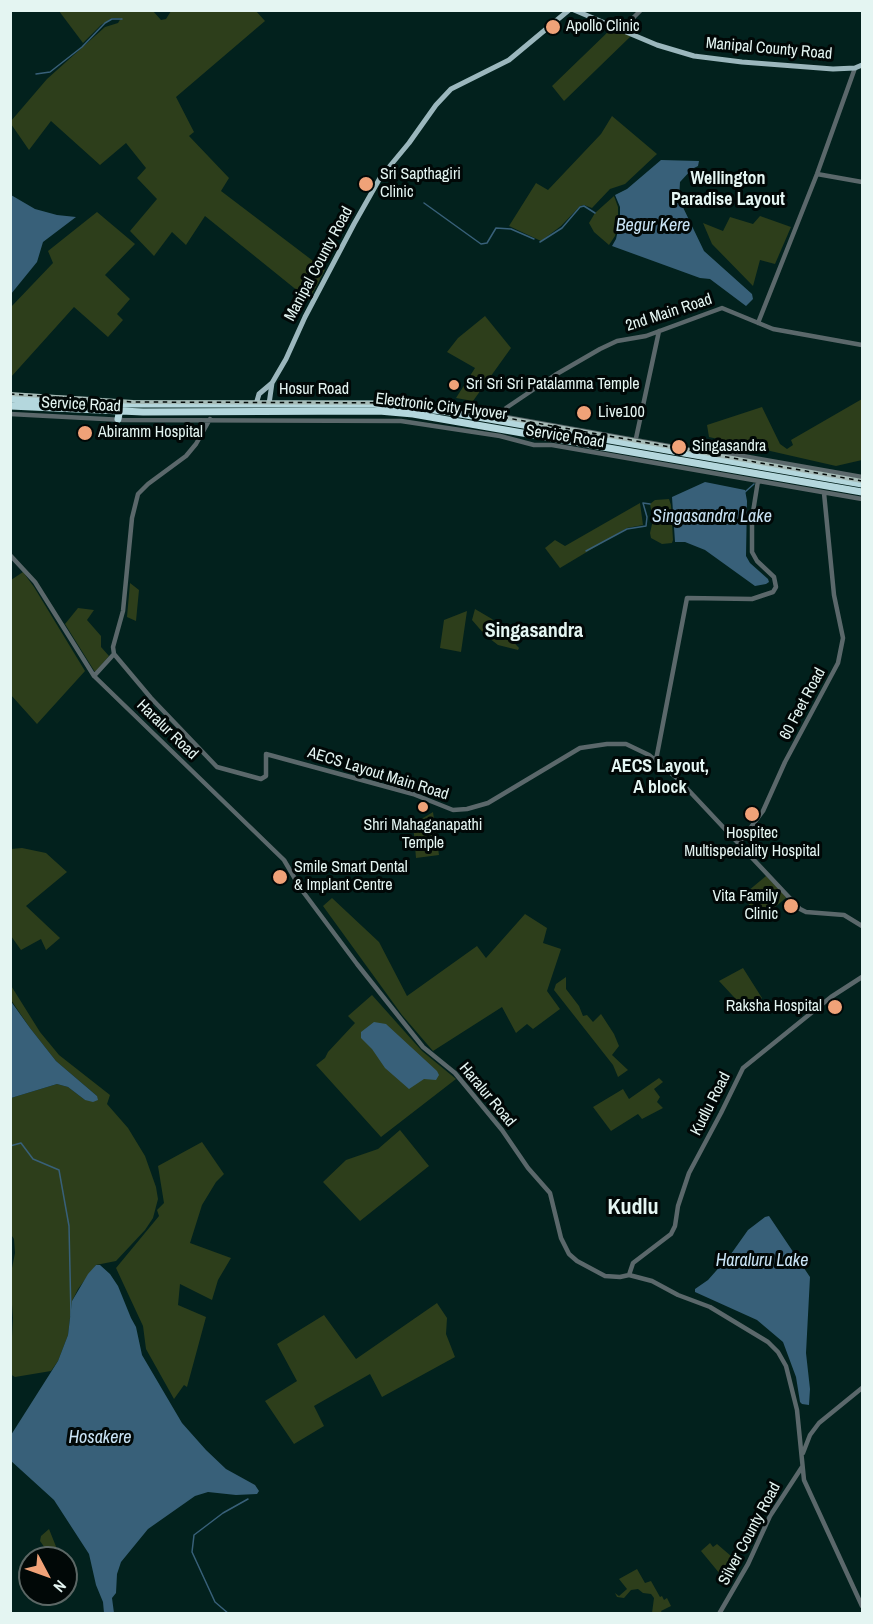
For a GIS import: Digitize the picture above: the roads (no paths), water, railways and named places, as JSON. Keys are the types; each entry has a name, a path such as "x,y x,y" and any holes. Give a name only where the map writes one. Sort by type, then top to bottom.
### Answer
{"highway":[{"name":"Hosur Road","path":"11,399 40,398 136,405 269,403 403,406 449,411 635,442 862,485"},
{"name":"Hosur Road","path":"11,399 118,416 343,416 378,413 440,419 862,492"},
{"name":"Electronic City Flyover","path":"11,399 123,408 365,408 427,412 862,485"},
{"name":"Electronic City Flyover","path":"11,399 143,412 379,411 413,414 862,492"}],"main road":[{"name":"Manipal County Road","path":"269,403 272,383 286,359 304,317 354,224 380,178 410,143 436,105 451,89 509,60 571,10 657,45 694,56 778,66 855,68 862,65"},
{"path":"257,401 259,394 272,383"}],"street":[{"path":"622,29 641,10"},
{"path":"758,323 818,174 855,68"},
{"path":"818,174 862,182"},
{"name":"2nd Main Road","path":"503,417 506,408 581,358 617,341 642,338 722,308 776,330 862,345"},
{"path":"635,442 659,331"},
{"path":"40,398 269,403 394,401 455,408 635,442 724,456 737,455 862,477"},
{"name":"Service Road","path":"10,414 210,419 244,417"},
{"name":"Service Road","path":"343,416 428,423 500,436 534,445 552,445 862,500"},
{"path":"94,676 114,654 112,647 123,611 134,505 138,494 186,456 196,444 210,419"},
{"path":"656,760 687,598 752,599 773,592 776,587 774,577 757,561 752,552 752,518 758,481"},
{"name":"60 Feet Road","path":"739,843 764,811 785,762 838,663 843,638 834,595 824,493"},
{"name":"Haralur Road","path":"10,555 35,582 94,676 284,860 301,889 353,959 423,1047 455,1073 502,1130 528,1168 550,1193 561,1238 569,1254 576,1261 605,1276 629,1275 652,1281 710,1307 768,1342 778,1352 786,1366 797,1410 803,1455 802,1467 807,1488 862,1606"},
{"name":"AECS Layout Main Road","path":"114,654 151,698 217,767 261,779 266,777 266,754 413,794 453,810 467,809 488,803 564,756 584,747 626,744 656,760 694,794 800,909 806,912 844,915 862,926"},
{"name":"Kudlu Road","path":"629,1275 633,1263 671,1234 689,1173 722,1113 743,1068 831,997 862,978"},
{"path":"803,1455 812,1432 828,1415 862,1388"},
{"path":"799,1431 812,1432"},
{"name":"Silver County Road","path":"719,1614 748,1564 770,1516 802,1467"}],"water":[{"name":"Begur Kere","path":"661,160 699,161 698,166 680,182 679,199 704,251 752,294 753,299 746,306 710,279 700,278 612,246 620,221 620,207 615,195 627,189"},
{"path":"11,195 35,209 76,217 43,242 37,262 11,294"},
{"name":"Singasandra Lake","path":"705,482 745,490 747,501 746,556 750,563 768,579 769,582 766,584 755,586 705,550 685,542 675,542 672,497"},
{"path":"10,1000 56,1061 97,1096 98,1100 93,1102 85,1100 68,1087 57,1084 11,1098"},
{"path":"374,1022 386,1024 437,1071 439,1075 436,1080 424,1079 409,1089 385,1068 361,1038 361,1032"},
{"name":"Haraluru Lake","path":"769,1216 810,1277 806,1353 810,1389 809,1405 800,1402 796,1377 783,1342 757,1320 695,1292 695,1289 708,1280 731,1254 748,1230"},
{"name":"Hosakere","path":"96,1265 100,1265 110,1274 118,1286 136,1327 142,1355 182,1423 226,1469 255,1485 259,1491 257,1494 236,1495 208,1492 195,1496 148,1529 121,1562 117,1574 116,1593 112,1598 114,1613 104,1613 89,1554 54,1500 10,1460 11,1435 58,1361 68,1335 72,1301"}],"waterway":[{"path":"36,74 50,72 82,47 105,23 112,19 122,19"},
{"path":"424,203 481,244 487,243 496,228 511,229 534,239"},
{"path":"540,242 562,228 580,207 584,206 595,213"},
{"path":"745,492 754,484"},
{"path":"586,551 627,529 646,526 647,517 643,503 650,504"},
{"path":"10,1146 21,1143 33,1159 59,1170 69,1226 71,1316"},
{"path":"229,1614 215,1602 192,1552 194,1535 223,1513 248,1499"}],"railway":[{"path":"10,394 133,402 423,403 862,481"}],"place":[{"name":"Apollo Clinic","path":"553,27"},
{"name":"Sri Sapthagiri Clinic","path":"366,184"},
{"name":"Sri Sri Sri Patalamma Temple","path":"454,385"},
{"name":"Live100","path":"584,413"},
{"name":"Abiramm Hospital","path":"85,433"},
{"name":"Singasandra","path":"679,447"},
{"name":"Shri Mahaganapathi Temple","path":"423,807"},
{"name":"Hospitec Multispeciality Hospital","path":"752,814"},
{"name":"Smile Smart Dental & Implant Centre","path":"280,877"},
{"name":"Vita Family Clinic","path":"791,906"},
{"name":"Raksha Hospital","path":"835,1007"}],"district":[{"name":"Wellington Paradise Layout","path":"728,189"},
{"name":"Singasandra","path":"534,632"},
{"name":"AECS Layout, A block","path":"660,777"},
{"name":"Kudlu","path":"633,1208"}]}
